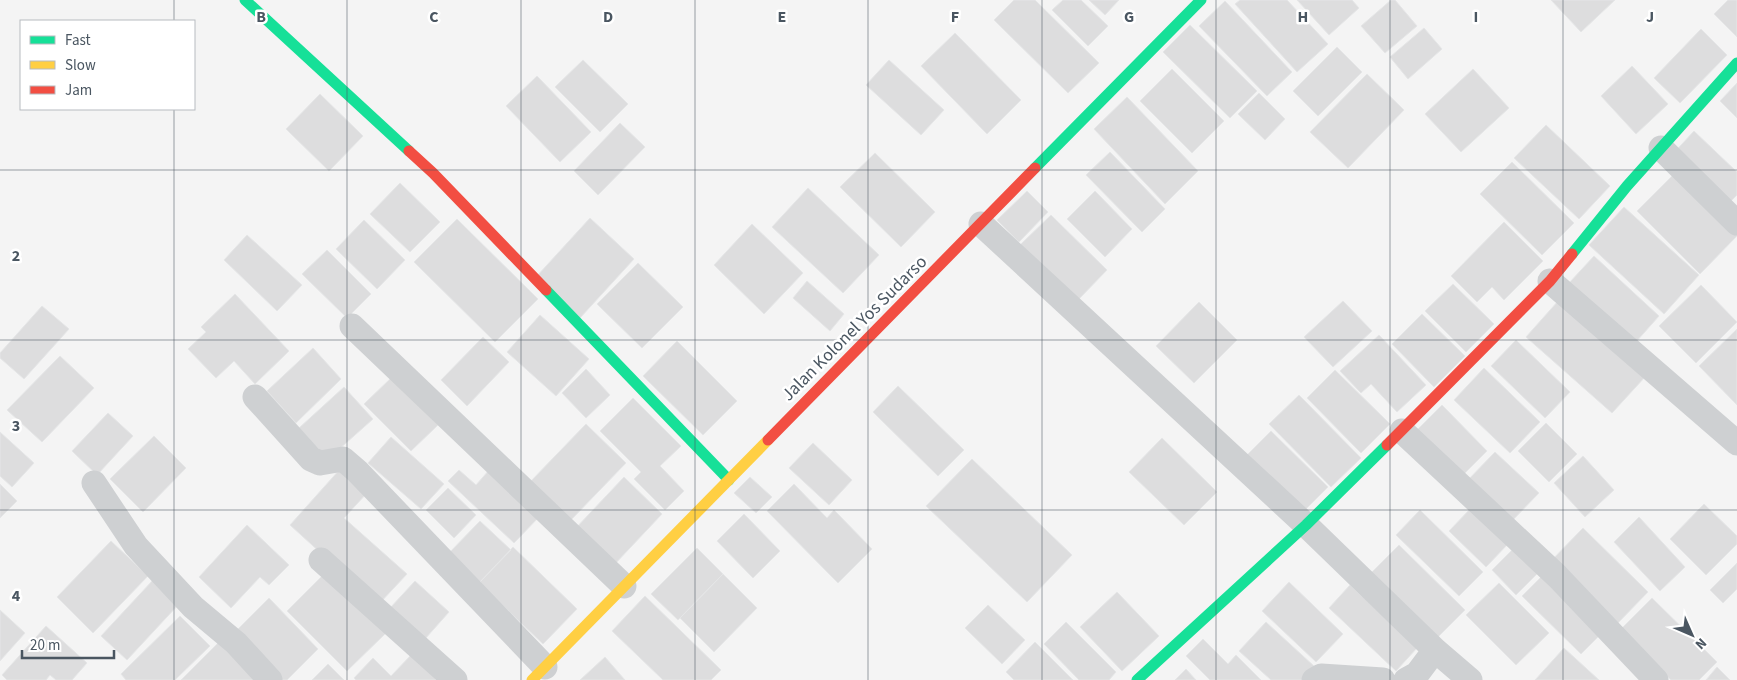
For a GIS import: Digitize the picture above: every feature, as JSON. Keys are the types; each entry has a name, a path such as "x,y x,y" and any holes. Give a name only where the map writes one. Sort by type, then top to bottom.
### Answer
{"street":[{"path":"245,0 433,173 729,480"},
{"name":"Jalan Kolonel Yos Sudarso","path":"539,673 1201,0"},
{"path":"1137,680 1306,525 1550,281 1627,186 1737,63"},
{"path":"1661,148 1737,223"},
{"path":"981,224 1306,525 1435,650 1470,680"},
{"path":"1550,281 1737,443"},
{"path":"352,326 624,586"},
{"path":"255,397 311,459 320,463 343,459 357,471 539,673"},
{"path":"1402,431 1557,576 1656,680"},
{"path":"94,483 136,546 193,607 236,643 270,680"},
{"path":"321,560 455,680"},
{"path":"1406,680 1417,674 1435,650"},
{"path":"1314,680 1321,676 1382,680"}],"building":[{"path":"1014,0 1035,0 1099,63 1068,93 994,20"},
{"path":"1063,0 1081,0 1108,26 1088,46 1052,10"},
{"path":"1089,0 1119,0 1105,15"},
{"path":"1240,0 1287,0 1328,44 1297,72 1235,4"},
{"path":"1297,0 1352,0 1359,8 1329,35"},
{"path":"1391,0 1395,0 1417,26 1385,53 1361,26"},
{"path":"1551,0 1615,0 1581,32"},
{"path":"1728,0 1737,0 1737,37 1714,14"},
{"path":"1225,1 1292,72 1267,96 1199,26"},
{"path":"1190,25 1257,91 1230,118 1163,52"},
{"path":"1424,28 1442,49 1408,79 1390,57"},
{"path":"1701,29 1727,55 1680,103 1654,78"},
{"path":"955,33 1021,100 987,134 921,66"},
{"path":"1337,47 1362,72 1318,116 1293,91"},
{"path":"583,60 628,104 600,132 555,87"},
{"path":"889,60 944,110 921,135 866,85"},
{"path":"1632,66 1668,104 1636,134 1601,96"},
{"path":"1172,69 1224,121 1192,153 1140,101"},
{"path":"1473,69 1509,108 1461,152 1425,114"},
{"path":"1367,74 1404,110 1348,168 1310,132"},
{"path":"537,76 591,132 560,162 506,106"},
{"path":"1737,83 1737,118 1720,101"},
{"path":"1259,93 1285,119 1265,140 1238,114"},
{"path":"320,94 363,136 329,171 286,129"},
{"path":"1127,97 1198,171 1165,204 1094,129"},
{"path":"620,123 645,147 598,195 574,171"},
{"path":"1546,125 1610,186 1579,219 1514,158"},
{"path":"1694,131 1737,172 1737,195 1724,208 1670,157"},
{"path":"1110,152 1165,209 1142,232 1086,175"},
{"path":"875,153 935,212 901,247 840,187"},
{"path":"1512,162 1574,223 1542,255 1480,194"},
{"path":"1677,171 1737,232 1737,236 1700,274 1637,211"},
{"path":"400,183 440,222 410,252 370,214"},
{"path":"808,188 879,255 843,293 772,227"},
{"path":"1027,191 1048,212 1019,242 997,220"},
{"path":"1095,191 1132,229 1105,257 1067,219"},
{"path":"1624,207 1699,275 1664,314 1589,245"},
{"path":"1051,215 1107,270 1077,301 1020,245"},
{"path":"590,218 634,259 580,318 536,277"},
{"path":"457,219 538,299 495,342 414,262"},
{"path":"364,220 405,260 377,289 336,249"},
{"path":"1504,222 1543,261 1504,300 1492,287 1477,302 1451,276"},
{"path":"752,224 803,273 764,314 714,265"},
{"path":"247,235 302,285 277,311 224,260"},
{"path":"327,250 371,294 347,318 302,274"},
{"path":"1594,256 1659,316 1635,343 1569,283"},
{"path":"638,263 683,307 642,348 597,304"},
{"path":"807,281 844,314 830,331 793,298"},
{"path":"1453,284 1494,324 1466,352 1425,311"},
{"path":"1701,285 1737,322 1696,363 1659,326"},
{"path":"235,294 289,351 255,384 234,361 216,378 188,349 206,332 201,327"},
{"path":"1559,300 1645,377 1612,413 1526,337"},
{"path":"1343,301 1372,331 1333,367 1304,337"},
{"path":"1199,302 1237,340 1194,383 1156,346"},
{"path":"42,306 69,329 24,379 0,358 0,353"},
{"path":"1422,314 1465,356 1434,387 1392,344"},
{"path":"540,315 589,359 556,396 507,352"},
{"path":"1737,329 1737,405 1699,366"},
{"path":"1379,335 1426,385 1397,412 1371,384 1361,393 1340,371"},
{"path":"483,337 509,362 467,406 441,380"},
{"path":"1516,340 1570,392 1545,418 1491,366"},
{"path":"677,341 737,401 703,435 643,376"},
{"path":"313,348 341,379 296,423 267,391"},
{"path":"60,356 94,388 42,442 7,410"},
{"path":"1484,368 1540,422 1510,453 1454,400"},
{"path":"586,369 610,395 586,418 562,393"},
{"path":"1335,370 1390,424 1361,453 1307,398"},
{"path":"391,378 438,425 411,451 364,404"},
{"path":"898,386 964,450 938,476 873,412"},
{"path":"344,387 373,419 328,459 299,428"},
{"path":"1299,395 1361,458 1331,487 1269,424"},
{"path":"633,398 681,446 660,466 684,491 665,510 634,479 641,472 600,431"},
{"path":"1442,405 1487,451 1458,480 1413,434"},
{"path":"108,413 133,436 97,475 72,451"},
{"path":"1546,423 1577,454 1549,482 1518,451"},
{"path":"586,424 626,463 570,521 530,482"},
{"path":"1271,431 1328,487 1300,515 1244,458"},
{"path":"0,432 34,463 12,487 0,476"},
{"path":"154,436 186,468 143,512 110,479"},
{"path":"391,437 444,484 421,509 368,463"},
{"path":"1162,438 1217,492 1184,525 1129,472"},
{"path":"813,443 852,480 829,505 789,468"},
{"path":"1495,452 1539,493 1510,523 1466,482"},
{"path":"1583,456 1614,490 1585,517 1554,483"},
{"path":"972,459 1072,555 1027,602 926,506"},
{"path":"341,468 368,492 344,518 407,574 378,605 290,525"},
{"path":"490,469 540,516 514,543 448,481 459,470 476,485"},
{"path":"624,477 662,514 613,566 574,530"},
{"path":"750,477 772,497 756,513 734,493"},
{"path":"0,484 17,501 0,518"},
{"path":"794,484 827,518 834,510 872,549 838,583 767,511"},
{"path":"448,488 476,515 454,538 426,510"},
{"path":"1704,504 1737,536 1737,544 1706,575 1670,539"},
{"path":"1471,508 1508,544 1486,567 1449,531"},
{"path":"1420,510 1483,572 1459,596 1396,535"},
{"path":"744,514 780,551 753,578 717,541"},
{"path":"1639,517 1685,567 1660,591 1614,542"},
{"path":"480,521 511,550 479,583 448,554"},
{"path":"247,525 289,565 269,585 260,577 231,608 199,577"},
{"path":"1583,528 1648,592 1614,627 1548,564"},
{"path":"111,541 148,576 93,633 57,597"},
{"path":"1399,545 1465,610 1435,640 1369,575"},
{"path":"1517,545 1541,570 1516,595 1492,570"},
{"path":"513,547 577,609 543,644 479,583"},
{"path":"697,548 723,574 678,620 651,594"},
{"path":"1737,563 1737,589 1723,603 1710,590"},
{"path":"1547,571 1606,629 1581,654 1522,596"},
{"path":"326,572 387,632 347,671 287,611"},
{"path":"723,574 757,608 714,652 680,618"},
{"path":"153,580 179,604 127,660 101,636"},
{"path":"415,581 449,612 425,639 390,608"},
{"path":"1289,582 1343,634 1316,662 1262,611"},
{"path":"1499,583 1549,633 1516,665 1466,615"},
{"path":"1350,585 1417,648 1396,671 1329,608"},
{"path":"1117,592 1159,636 1122,671 1080,627"},
{"path":"645,596 721,670 711,680 663,680 612,631"},
{"path":"269,598 318,649 287,680 276,680 232,635"},
{"path":"1652,598 1717,662 1699,680 1671,680 1620,630"},
{"path":"988,605 1025,640 1002,664 965,628"},
{"path":"0,610 25,633 0,661"},
{"path":"180,616 210,646 175,680 126,680 121,674"},
{"path":"1066,622 1116,672 1109,680 1079,680 1044,644"},
{"path":"1266,622 1314,666 1301,680 1271,680 1239,651"},
{"path":"46,626 87,663 72,680 56,680 50,675 46,680 7,680 2,675"},
{"path":"1203,639 1228,664 1236,655 1261,680 1210,680 1186,656"},
{"path":"219,642 256,680 181,680"},
{"path":"1035,642 1073,680 1014,680 1006,672"},
{"path":"1564,648 1599,680 1535,680"},
{"path":"413,653 438,678 435,680 356,680 354,678 373,658 391,676"},
{"path":"605,657 625,680 580,680"},
{"path":"328,664 344,680 312,680"},
{"path":"1717,667 1730,680 1706,680"},
{"path":"1186,669 1196,680 1175,680"}],"traffic: fast":[{"path":"245,0 409,151"},
{"path":"1035,168 1201,0"},
{"path":"1572,254 1627,186 1737,63"},
{"path":"546,290 729,480"},
{"path":"1137,680 1306,525 1387,445"}],"traffic: slow":[{"path":"532,680 768,440"}],"traffic: jam":[{"path":"409,151 433,173 546,290"},
{"path":"768,440 1035,168"},
{"path":"1387,445 1550,281 1572,254"}]}
